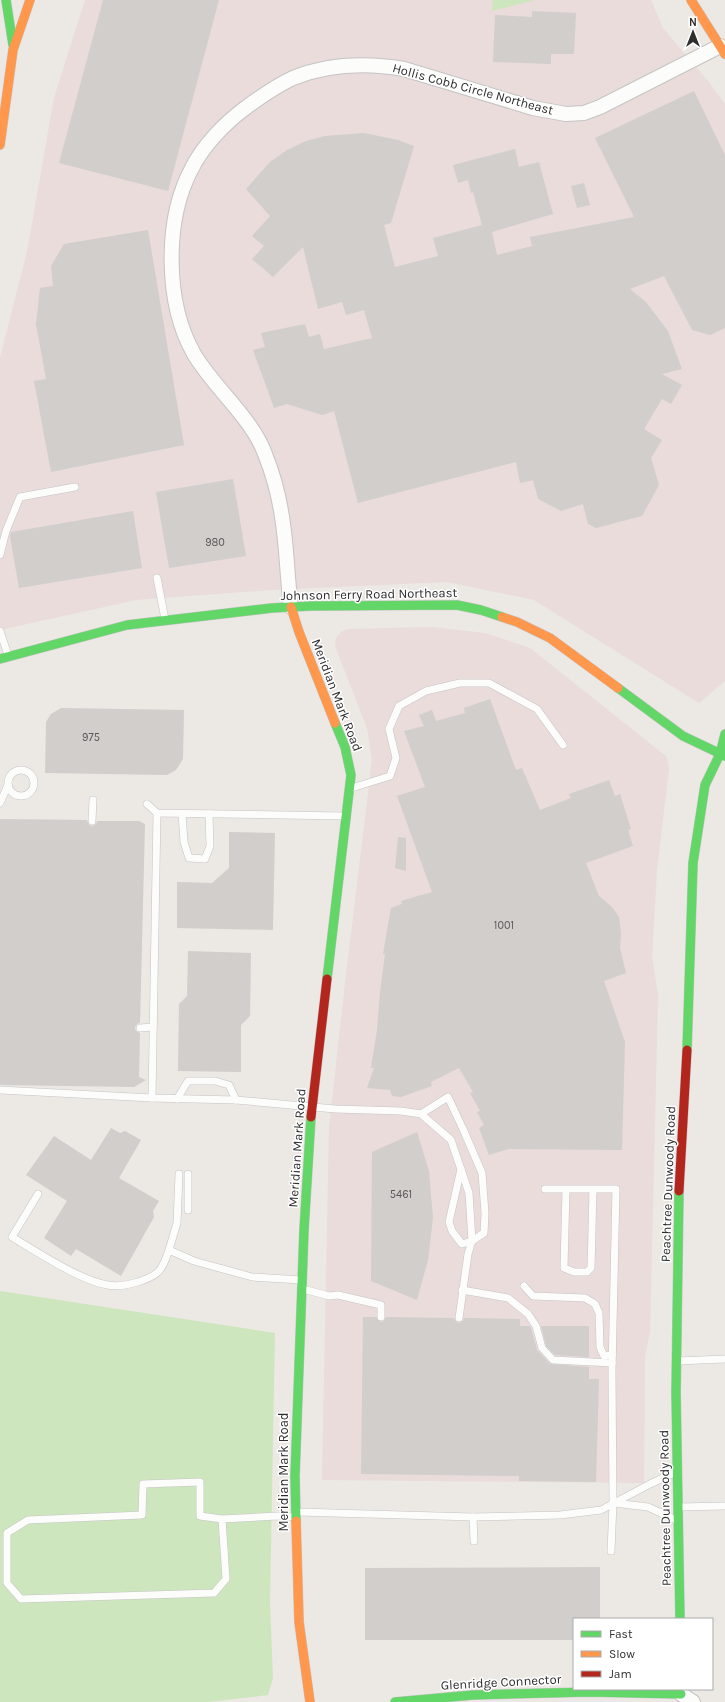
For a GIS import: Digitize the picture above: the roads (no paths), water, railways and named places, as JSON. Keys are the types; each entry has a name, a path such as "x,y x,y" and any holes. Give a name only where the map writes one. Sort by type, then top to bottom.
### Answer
{"main road":[{"path":"6,0 13,50"},
{"path":"0,145 13,50 30,0"},
{"path":"691,0 722,50"},
{"name":"Johnson Ferry Road Northeast","path":"4,658 127,625 291,607 457,605 481,610 517,622 550,638 683,736 724,753"},
{"name":"Meridian Mark Road","path":"291,607 299,632 345,747 351,775 312,1108 302,1284 295,1460 295,1514 299,1622 310,1702"},
{"name":"Peachtree Dunwoody Road","path":"680,1618 677,1361 679,1189 688,1029 692,862 705,785 724,753 725,734"},
{"name":"Glenridge Connector","path":"395,1702 473,1694 589,1692 681,1695"}],"street":[{"name":"Hollis Cobb Circle Northeast","path":"291,607 283,519 279,499 265,453 255,433 207,373 194,354 185,336 174,297 171,256 174,221 184,186 192,168 204,150 241,112 263,95 293,78 326,69 365,65 398,68 533,108 566,114 584,113 600,107 722,50"},
{"path":"681,1695 693,1702"}],"lane":[{"path":"0,554 6,531 20,498 75,487"},
{"path":"157,578 165,621"},
{"path":"0,631 4,658"},
{"path":"350,789 390,776 396,758 389,729 399,706 426,691 460,683 489,683 537,709 563,745"},
{"path":"0,803 8,785"},
{"path":"92,820 93,800"},
{"path":"147,804 157,813 346,816"},
{"path":"152,1098 157,813"},
{"path":"182,814 184,842 189,858 205,859 210,846 209,814"},
{"path":"140,1028 153,1027"},
{"path":"177,1099 188,1081 215,1081 229,1085 236,1100"},
{"path":"0,1090 152,1098 236,1100 312,1108 401,1111 422,1114 451,1140 469,1193 472,1241 468,1254 459,1318"},
{"path":"422,1114 448,1097 482,1173 485,1213 484,1233 472,1241 462,1244 452,1230 449,1222 461,1167"},
{"path":"38,1194 12,1237 85,1277 109,1286 137,1283 157,1272 164,1264 177,1223 179,1174"},
{"path":"188,1174 188,1210"},
{"path":"545,1188 566,1190 616,1189 612,1359 614,1503 611,1551"},
{"path":"566,1190 564,1268 574,1272 587,1272 592,1268 593,1190"},
{"path":"169,1250 194,1261 252,1277 302,1284 329,1296 338,1295 381,1305 381,1317"},
{"path":"524,1286 533,1296 585,1298 595,1304 599,1313 600,1347 604,1356 612,1359"},
{"path":"462,1290 508,1298 528,1314 536,1326 542,1348 553,1360 612,1359"},
{"path":"677,1361 725,1359"},
{"path":"222,1519 226,1579 214,1593 21,1600 7,1583 7,1533 28,1520 142,1515 143,1484 200,1482 200,1516 222,1519 295,1514 473,1517 560,1515 601,1510 678,1471"},
{"path":"614,1503 648,1507 678,1521"},
{"path":"679,1507 725,1506"},
{"path":"473,1517 474,1541"}]}
